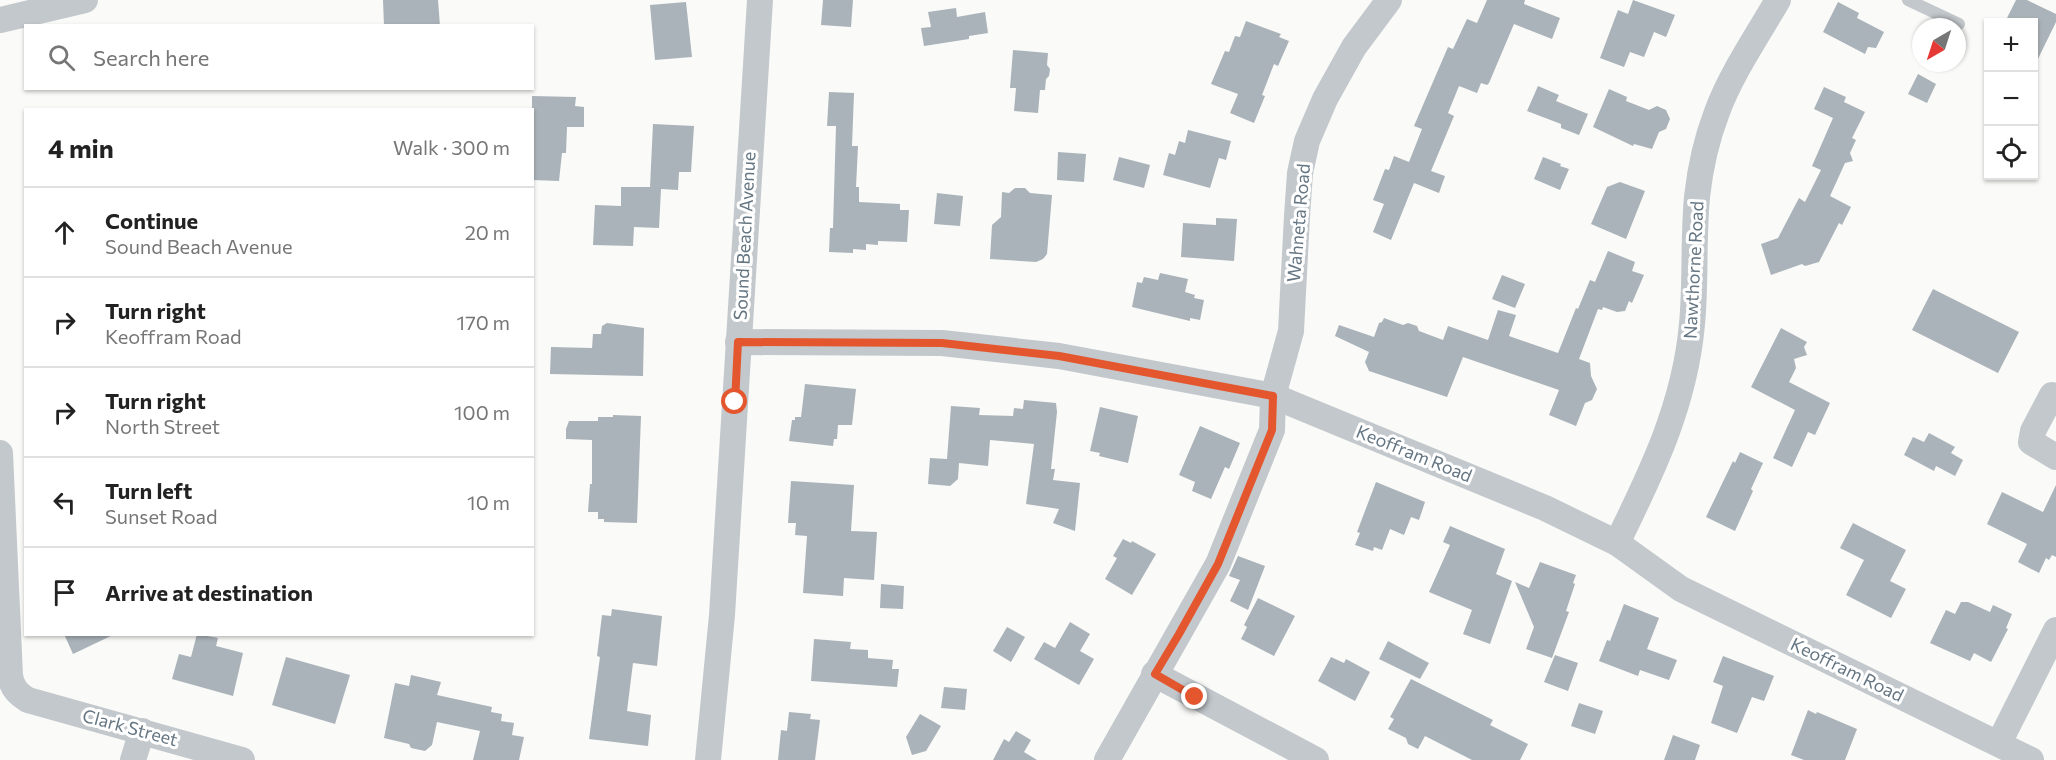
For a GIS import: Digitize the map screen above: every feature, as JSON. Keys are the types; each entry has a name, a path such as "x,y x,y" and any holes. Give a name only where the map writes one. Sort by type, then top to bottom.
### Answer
{"street":[{"path":"0,20 85,0"},
{"name":"Sound Beach Avenue","path":"708,760 722,615 760,0"},
{"name":"Wahneta Road","path":"1107,760 1218,564 1272,430 1273,396 1291,331 1300,173 1307,141 1325,99 1354,47 1389,0"},
{"name":"Nawthorne Road","path":"1617,543 1654,468 1673,416 1686,370 1692,325 1697,196 1706,150 1717,112 1730,84 1778,0"},
{"name":"Keoffram Road","path":"738,342 942,343 1059,356 1273,396 1545,508 1617,543 1681,589 2031,760"},
{"path":"2052,395 2033,431 2031,442 2056,458"},
{"name":"Clark Street","path":"0,453 11,685 19,695 28,700 242,760"},
{"path":"1999,743 2056,630"},
{"path":"1155,674 1316,760"},
{"path":"133,760 142,731"}],"lane":[{"path":"1908,0 1946,18"}],"building":[{"path":"383,0 438,0 440,24 384,24"},
{"path":"823,0 853,0 851,27 821,25"},
{"path":"1487,0 1525,0 1524,4 1560,18 1552,39 1514,24 1489,83 1487,85 1481,83 1477,93 1459,86 1448,113 1454,116 1431,171 1445,176 1439,193 1414,183 1391,240 1373,232 1384,204 1373,200 1385,169 1389,170 1394,156 1409,162 1422,129 1414,126 1448,47 1453,49 1467,19 1477,23"},
{"path":"1633,0 1675,15 1666,37 1654,32 1644,57 1630,52 1624,67 1600,58 1618,10 1628,14"},
{"path":"2016,0 2027,0 2056,14 2056,22 2038,59 2038,18 2007,18"},
{"path":"686,2 692,57 655,60 650,5"},
{"path":"1838,2 1859,13 1857,18 1884,32 1876,48 1868,47 1865,54 1823,32"},
{"path":"956,8 957,17 985,12 988,33 969,36 969,39 924,46 921,28 931,27 928,12"},
{"path":"1246,21 1281,34 1279,37 1289,41 1278,66 1274,64 1254,123 1230,113 1238,94 1211,84 1225,51 1229,52 1235,36 1240,37"},
{"path":"1013,50 1048,53 1049,76 1046,79 1045,90 1040,90 1038,113 1014,111 1016,88 1010,88"},
{"path":"1918,74 1936,84 1927,103 1908,94"},
{"path":"1538,86 1559,95 1556,101 1588,114 1579,135 1561,128 1561,124 1527,111"},
{"path":"1824,87 1846,97 1844,102 1865,112 1852,138 1856,140 1850,153 1853,161 1845,163 1830,196 1851,207 1842,225 1839,223 1819,262 1805,266 1802,264 1771,275 1761,244 1778,238 1799,198 1805,202 1821,170 1812,166 1833,118 1814,109"},
{"path":"1609,89 1627,97 1626,101 1649,110 1657,106 1666,110 1670,119 1666,129 1659,132 1652,149 1634,144 1633,146 1593,127"},
{"path":"829,92 854,93 852,146 858,146 856,187 859,187 859,202 900,204 900,210 909,210 907,242 878,241 878,245 866,244 866,250 853,249 853,253 829,252 830,228 833,228 836,126 827,126"},
{"path":"532,96 576,97 575,106 584,107 584,127 567,127 566,153 562,153 559,181 534,180 534,108 532,108"},
{"path":"653,124 694,126 691,172 679,172 678,190 661,189 659,228 634,227 633,246 593,245 595,205 621,206 621,187 650,187"},
{"path":"1188,130 1231,141 1226,160 1219,158 1210,188 1163,175 1169,153 1175,155 1179,141 1185,143"},
{"path":"1058,152 1086,154 1084,182 1057,180"},
{"path":"1119,157 1150,165 1144,188 1113,180"},
{"path":"1543,157 1569,169 1560,190 1534,179"},
{"path":"1620,182 1645,191 1626,239 1591,224 1607,187"},
{"path":"1015,188 1025,188 1030,193 1052,195 1047,254 1036,262 990,259 992,225 1001,217 1002,192 1009,193"},
{"path":"937,193 963,196 960,226 934,224"},
{"path":"1216,218 1237,219 1234,261 1181,257 1183,223 1216,225"},
{"path":"1608,251 1635,262 1632,271 1644,275 1632,303 1629,301 1625,311 1617,312 1603,307 1602,310 1598,309 1579,359 1590,363 1591,376 1597,389 1592,400 1585,403 1576,426 1549,415 1559,390 1463,357 1447,397 1369,371 1365,362 1369,352 1335,336 1339,325 1374,337 1379,323 1384,318 1403,325 1408,323 1417,326 1419,331 1443,340 1448,326 1488,340 1498,310 1516,315 1509,336 1558,353 1576,308 1578,309 1590,280 1595,282"},
{"path":"1160,273 1188,279 1185,292 1195,295 1194,298 1204,300 1200,320 1190,318 1190,321 1132,307 1137,282 1142,283 1144,277 1158,280"},
{"path":"1502,275 1525,284 1515,308 1492,299"},
{"path":"1933,289 2019,332 1998,373 1912,330"},
{"path":"607,323 644,328 643,376 550,374 551,347 592,348 593,334 601,334 602,326"},
{"path":"1781,328 1807,342 1804,347 1807,355 1794,359 1796,368 1789,382 1830,403 1815,435 1808,432 1792,467 1773,458 1795,410 1751,387"},
{"path":"805,384 856,389 852,425 838,425 837,439 834,439 833,446 789,441 792,420 795,420 795,417 801,417"},
{"path":"1024,400 1056,403 1051,469 1055,469 1053,480 1080,483 1075,531 1053,523 1059,509 1026,504 1034,444 990,440 988,466 959,463 958,479 950,486 928,484 930,458 947,459 951,406 980,408 979,415 1013,416 1014,408 1023,409"},
{"path":"1100,407 1138,416 1128,463 1099,456 1100,453 1090,451"},
{"path":"613,415 641,416 637,523 604,522 604,519 598,519 598,512 588,512 590,484 592,484 592,440 566,439 569,421 598,421 598,417 613,417"},
{"path":"1200,426 1240,443 1229,469 1225,467 1211,499 1192,491 1195,482 1179,475"},
{"path":"1929,433 1955,447 1951,453 1963,460 1955,476 1936,466 1934,471 1904,455 1913,437 1924,442"},
{"path":"1740,452 1763,463 1735,531 1706,517 1733,461 1735,463"},
{"path":"791,481 854,485 851,531 877,532 874,580 844,578 843,596 803,593 807,536 795,535 796,523 788,523"},
{"path":"1376,482 1425,502 1419,520 1411,517 1404,535 1390,529 1382,550 1374,547 1373,551 1355,545 1360,533 1357,532"},
{"path":"2056,485 2056,557 2052,555 2049,560 2046,558 2039,573 2018,562 2027,544 1987,524 2002,492 2043,512"},
{"path":"1853,523 1906,550 1890,581 1906,589 1891,618 1846,595 1864,560 1840,548"},
{"path":"1450,526 1505,549 1496,574 1512,581 1490,644 1463,634 1472,610 1429,592 1450,545 1443,542"},
{"path":"1123,539 1131,543 1132,541 1156,554 1132,595 1105,579 1117,558 1113,556"},
{"path":"1238,556 1265,566 1248,610 1230,601 1240,580 1229,576"},
{"path":"1540,562 1576,575 1566,611 1569,612 1552,658 1526,649 1534,627 1515,582 1529,588"},
{"path":"881,584 904,586 903,609 880,608"},
{"path":"1258,598 1295,616 1274,656 1241,639 1247,627 1244,625"},
{"path":"1961,602 1968,602 1990,612 1993,605 2012,614 2006,628 2008,629 1991,662 1974,653 1970,661 1930,643 1946,610 1955,614"},
{"path":"1624,604 1659,618 1647,649 1677,660 1669,680 1640,670 1638,676 1599,661 1607,640 1610,641"},
{"path":"612,609 662,616 657,666 633,663 627,711 651,715 648,746 589,739 600,657 597,656 602,615 611,616"},
{"path":"1070,622 1090,634 1080,651 1094,659 1079,685 1034,659 1044,642 1055,648"},
{"path":"1007,627 1025,637 1011,662 993,651"},
{"path":"65,636 111,636 73,654"},
{"path":"196,636 218,638 216,646 243,653 233,696 172,679 179,654 191,657"},
{"path":"814,639 851,642 850,649 868,650 868,658 893,660 892,669 899,669 897,687 811,681"},
{"path":"1388,641 1429,663 1420,679 1379,659"},
{"path":"1555,655 1578,663 1568,691 1544,682"},
{"path":"1723,656 1774,676 1764,701 1752,697 1737,733 1711,723 1723,686 1713,682"},
{"path":"286,657 350,675 335,724 272,705"},
{"path":"1331,657 1344,663 1346,659 1370,672 1355,701 1318,681"},
{"path":"411,675 441,682 437,695 492,707 491,712 502,714 501,721 514,723 512,735 524,737 519,760 473,760 480,731 437,722 432,745 425,751 411,748 409,744 384,738 395,683 409,686"},
{"path":"1411,679 1493,720 1490,725 1528,744 1520,760 1472,760 1425,736 1418,749 1408,744 1406,738 1388,729 1394,719 1390,717"},
{"path":"944,687 967,689 965,710 941,708"},
{"path":"1579,703 1603,711 1595,734 1571,726"},
{"path":"1808,710 1857,729 1845,760 1804,760 1791,755"},
{"path":"789,712 811,714 810,719 820,720 815,760 778,760 781,730 787,731"},
{"path":"920,714 941,726 926,751 912,755 906,737"},
{"path":"1016,731 1031,740 1024,752 1037,760 993,760 1004,739 1009,742"},
{"path":"1673,735 1700,745 1695,760 1664,760"}],"route":[{"path":"735,402 738,342 942,343 1059,356 1273,396 1272,430 1218,564 1155,674 1195,697"}]}
